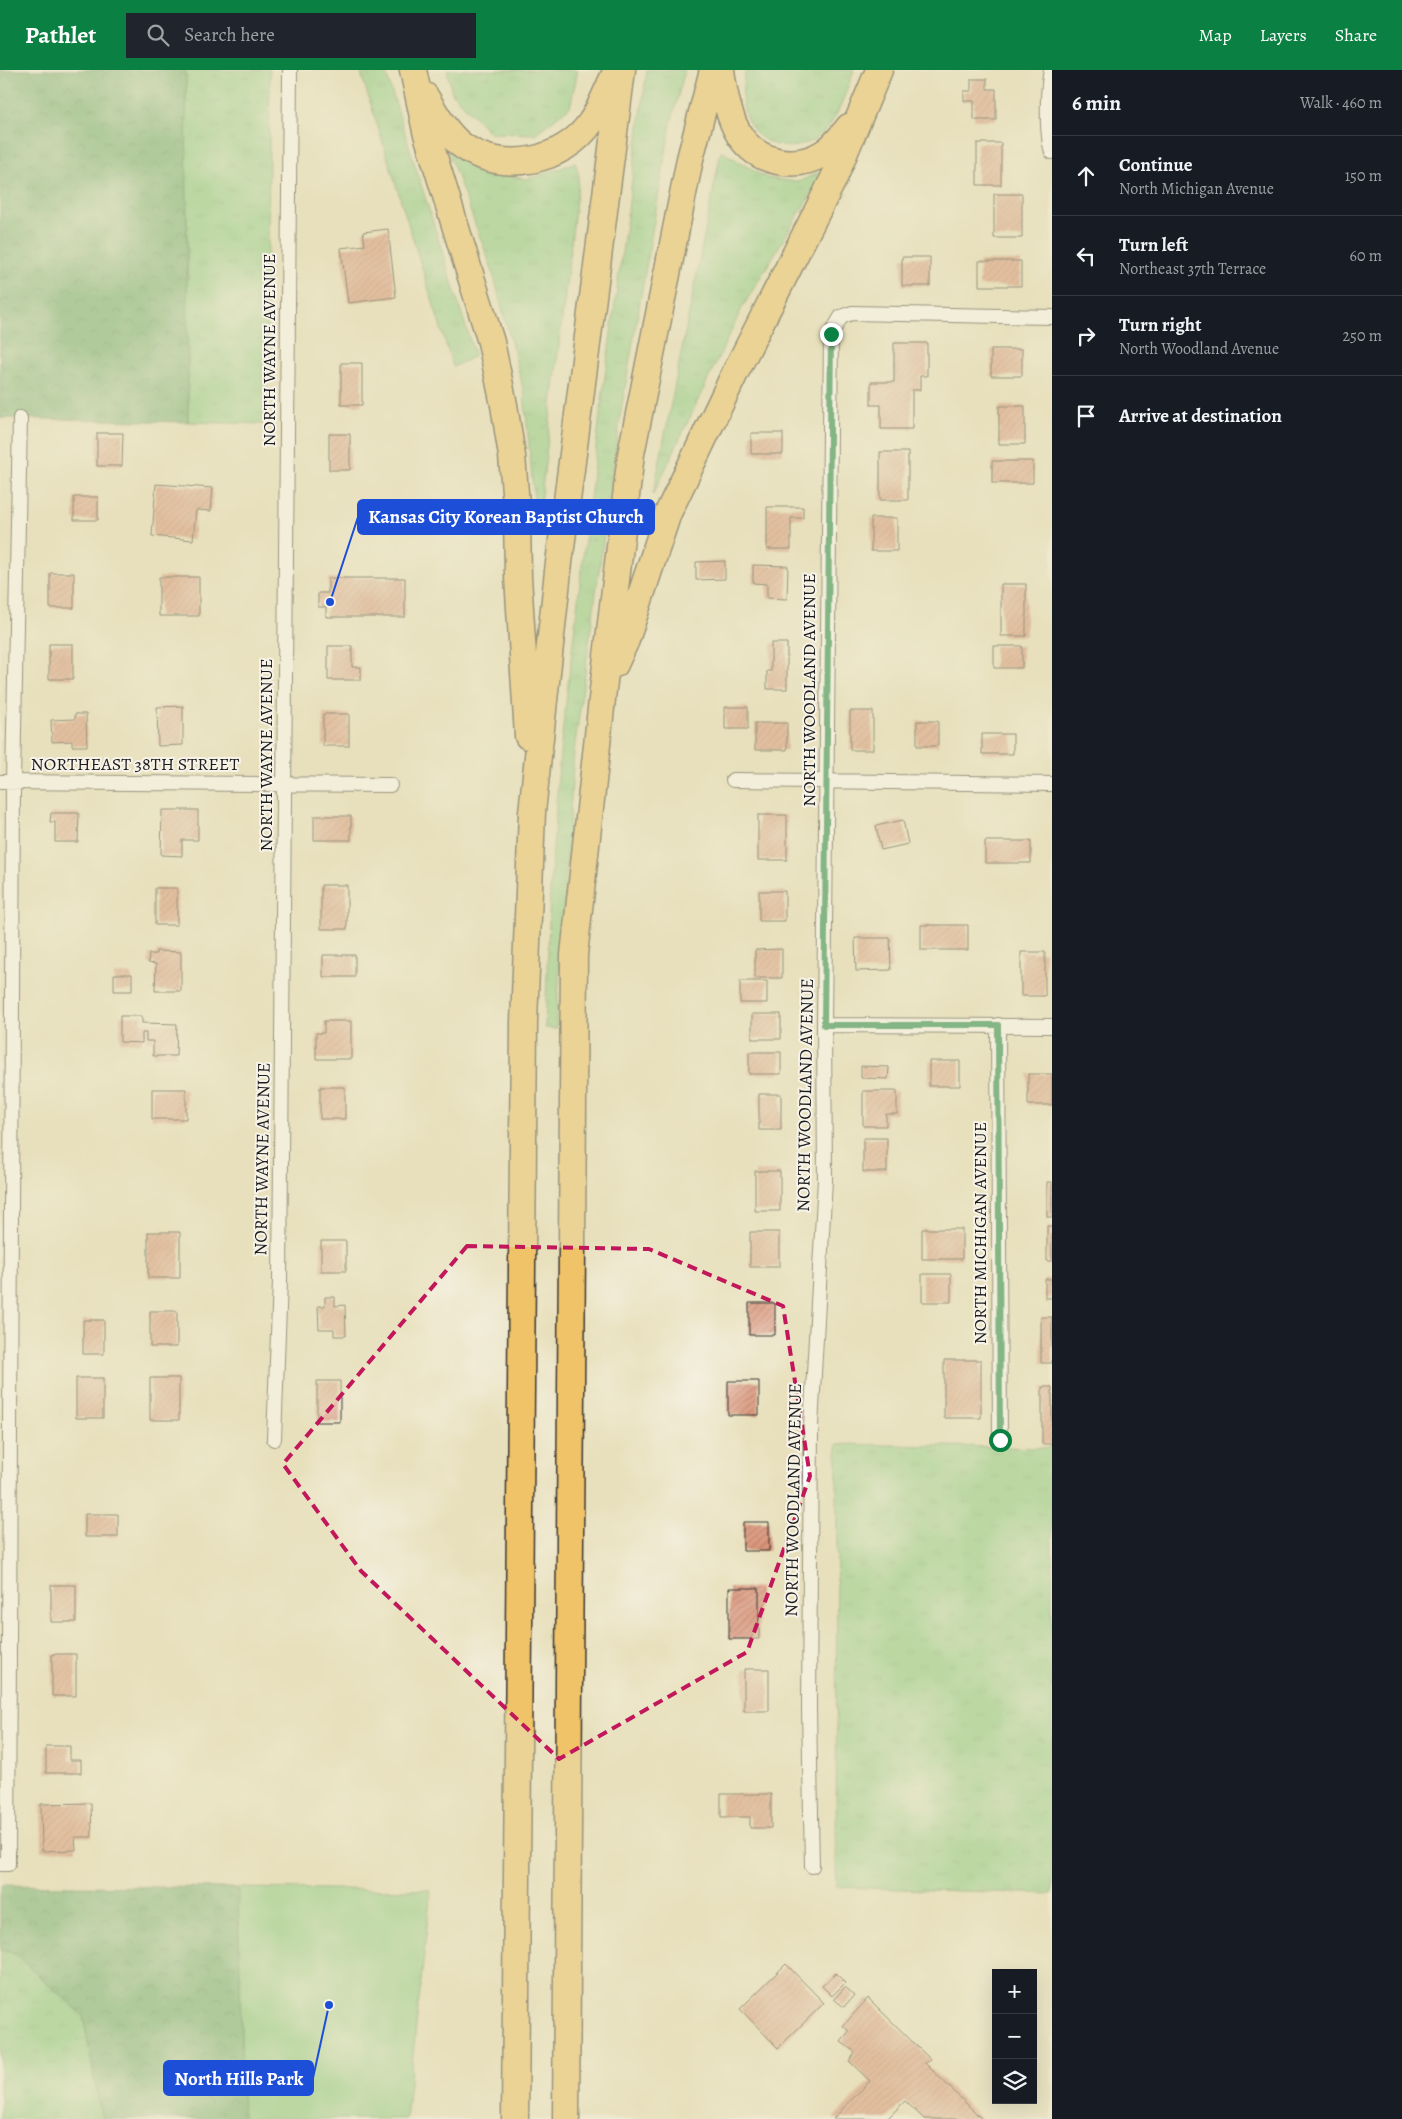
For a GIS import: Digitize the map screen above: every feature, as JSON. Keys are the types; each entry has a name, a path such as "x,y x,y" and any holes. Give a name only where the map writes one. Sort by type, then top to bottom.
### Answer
{"highway":[{"path":"415,76 444,126 465,148 497,160 517,162 536,160 555,152 569,144 581,133 591,122 617,70"},
{"path":"515,2119 524,1022 532,812 558,571 622,70"},
{"path":"566,2119 574,955 631,454 690,159 713,70"},
{"path":"721,70 728,106 740,135 757,154 774,160 795,163 811,160 824,153 834,145 862,110"},
{"path":"603,690 626,640 668,513 735,373 834,178 879,70"},
{"path":"415,76 426,131 491,342 504,405 512,456 517,516 518,578 532,812"}],"street":[{"name":"NORTH WAYNE AVENUE","path":"274,1439 280,1281 290,70"},
{"path":"1051,70 1049,81 1049,123 1052,152"},
{"name":"NORTH WOODLAND AVENUE","path":"812,1866 809,1710 811,1426 825,1180 824,1025 828,781 831,334 834,325 841,317 852,313 1052,317"},
{"path":"4,1864 7,782 20,418"},
{"path":"733,780 1052,784"},
{"name":"NORTHEAST 38TH STREET","path":"7,782 390,785"},
{"path":"824,1025 1052,1026"},
{"name":"NORTH MICHIGAN AVENUE","path":"998,1025 1000,1440"}],"highlighted area":[{"path":"467,1246 649,1249 783,1306 810,1476 747,1652 559,1759 361,1571 283,1464"}],"green space":[{"path":"0,70 186,70 188,422 0,418"},
{"path":"186,70 270,70 266,424 188,422"},
{"path":"360,70 385,70 475,356 453,367"},
{"path":"447,70 578,70 570,107 535,134 490,133 452,93"},
{"path":"647,70 685,70 671,123 622,405 574,752 556,1029 545,1028 550,890 560,752 601,406"},
{"path":"746,70 854,70 842,103 834,119 824,132 804,144 782,146 762,138 753,130 747,119 743,107 743,82"},
{"path":"447,149 472,169 527,179 575,162 579,175 537,532 524,392 492,269"},
{"path":"721,151 767,178 798,182 826,169 742,308 653,495"},
{"path":"837,1444 1052,1448 1052,1894 836,1887"},
{"path":"0,1885 238,1888 243,2119 102,2119 83,2015 15,1954 0,1949"},
{"path":"238,1888 431,1890 406,2119 243,2119"},
{"path":"0,1949 15,1954 83,2015 102,2119 0,2119"}],"building":[{"path":"971,79 987,79 987,89 996,89 996,120 974,120 974,101 964,101 964,91 971,91"},
{"path":"977,143 1001,143 1001,185 977,185"},
{"path":"994,194 1022,194 1022,238 994,238"},
{"path":"388,229 396,297 348,303 341,248 365,245 363,232"},
{"path":"902,257 930,257 930,286 902,286"},
{"path":"979,261 1021,261 1021,286 979,286"},
{"path":"894,343 927,343 927,376 920,376 920,390 912,390 912,429 881,429 881,405 871,405 871,382 894,382"},
{"path":"991,349 1022,349 1022,376 991,376"},
{"path":"341,363 362,363 362,405 341,405"},
{"path":"999,406 1025,406 1025,444 999,444"},
{"path":"97,433 123,433 122,466 97,466"},
{"path":"751,433 783,433 783,454 751,454"},
{"path":"329,434 350,434 350,470 329,470"},
{"path":"880,452 908,452 908,500 880,500"},
{"path":"992,461 1033,461 1033,483 992,483"},
{"path":"156,484 213,488 211,511 196,510 193,540 152,536"},
{"path":"74,497 98,497 98,520 74,520"},
{"path":"767,507 803,507 803,518 791,518 791,549 767,549"},
{"path":"871,518 897,518 897,551 871,551"},
{"path":"725,561 725,579 696,580 696,562"},
{"path":"753,565 788,566 787,599 767,598 767,584 753,583"},
{"path":"50,573 74,573 74,608 50,608"},
{"path":"159,577 199,577 199,616 159,616"},
{"path":"328,578 405,578 405,617 326,617 326,607 318,607 318,593 328,593"},
{"path":"1001,584 1026,584 1026,636 1001,636"},
{"path":"771,643 787,643 787,689 767,689 767,671 771,671"},
{"path":"49,644 73,644 73,679 49,679"},
{"path":"328,646 352,646 352,667 361,667 361,680 328,680"},
{"path":"994,646 1022,646 1022,668 994,668"},
{"path":"183,706 183,745 158,746 157,707"},
{"path":"725,707 748,707 748,729 725,729"},
{"path":"850,711 873,711 873,750 850,750"},
{"path":"75,714 86,714 87,746 72,746 72,741 52,742 51,720 75,719"},
{"path":"323,714 349,714 349,746 323,746"},
{"path":"917,721 938,721 938,746 917,746"},
{"path":"755,723 787,723 787,750 755,750"},
{"path":"982,734 1013,734 1013,754 982,754"},
{"path":"162,810 198,810 198,840 182,840 182,856 161,855"},
{"path":"51,813 79,813 78,842 55,842 55,822 50,822"},
{"path":"758,815 787,815 787,860 758,860"},
{"path":"314,816 351,816 351,840 314,840"},
{"path":"903,820 908,844 881,850 876,826"},
{"path":"985,841 1031,841 1031,863 985,863"},
{"path":"321,885 347,885 347,929 321,929"},
{"path":"155,888 177,888 177,925 155,925"},
{"path":"759,891 785,891 785,921 759,921"},
{"path":"921,925 968,925 968,950 921,950"},
{"path":"855,938 890,938 891,970 856,971"},
{"path":"782,949 782,978 755,978 755,950"},
{"path":"156,951 181,952 181,991 155,991 156,964 148,963 149,954 156,954"},
{"path":"1021,952 1045,952 1045,996 1021,996"},
{"path":"323,955 355,955 355,977 323,977"},
{"path":"114,974 132,974 132,991 114,991"},
{"path":"740,981 767,981 767,1003 740,1003"},
{"path":"752,1014 781,1014 781,1039 752,1039"},
{"path":"120,1016 142,1016 142,1023 177,1024 176,1056 153,1056 153,1041 146,1041 146,1033 142,1033 142,1043 120,1042"},
{"path":"324,1021 351,1021 351,1059 316,1059 316,1033 324,1033"},
{"path":"749,1052 781,1052 781,1074 749,1074"},
{"path":"929,1061 960,1061 960,1086 929,1086"},
{"path":"861,1066 889,1067 888,1079 861,1078"},
{"path":"1028,1074 1052,1074 1052,1105 1028,1105"},
{"path":"320,1087 345,1087 345,1119 320,1119"},
{"path":"152,1089 186,1089 186,1119 152,1119"},
{"path":"863,1091 897,1091 897,1114 886,1114 886,1126 863,1126"},
{"path":"759,1094 781,1094 781,1130 759,1130"},
{"path":"863,1138 887,1138 887,1172 863,1172"},
{"path":"755,1171 780,1171 780,1211 755,1211"},
{"path":"1047,1182 1052,1182 1052,1217 1047,1217"},
{"path":"1047,1226 1052,1226 1052,1261 1047,1261"},
{"path":"922,1229 962,1229 962,1259 922,1259"},
{"path":"148,1232 180,1232 180,1278 148,1278"},
{"path":"750,1232 779,1232 779,1267 750,1267"},
{"path":"321,1241 346,1241 346,1271 321,1271"},
{"path":"922,1274 951,1274 951,1302 922,1302"},
{"path":"1045,1279 1052,1279 1052,1298 1045,1298"},
{"path":"325,1297 335,1297 335,1306 345,1305 346,1336 334,1336 334,1329 319,1329 318,1306 325,1306"},
{"path":"749,1303 775,1303 775,1335 749,1335"},
{"path":"150,1311 177,1311 177,1347 150,1347"},
{"path":"1041,1317 1052,1317 1052,1363 1041,1363"},
{"path":"83,1320 104,1320 104,1354 83,1354"},
{"path":"944,1360 981,1360 981,1418 944,1418"},
{"path":"76,1378 103,1378 103,1418 76,1418"},
{"path":"150,1378 179,1378 179,1420 150,1420"},
{"path":"317,1381 340,1381 340,1422 317,1422"},
{"path":"728,1381 759,1381 759,1415 728,1415"},
{"path":"1042,1387 1052,1387 1052,1444 1042,1444"},
{"path":"85,1514 118,1514 118,1537 85,1537"},
{"path":"743,1522 769,1522 769,1551 743,1551"},
{"path":"51,1585 76,1585 76,1622 51,1622"},
{"path":"729,1588 759,1588 759,1639 729,1639"},
{"path":"52,1654 76,1654 76,1696 52,1696"},
{"path":"744,1669 769,1669 769,1711 744,1711"},
{"path":"46,1746 70,1746 70,1760 81,1760 81,1773 46,1773"},
{"path":"721,1794 771,1794 771,1828 750,1828 750,1817 721,1817"},
{"path":"91,1803 92,1837 75,1837 76,1850 42,1851 41,1804"},
{"path":"786,1964 824,2003 778,2048 740,2009"},
{"path":"836,1973 845,1983 832,1996 822,1986"},
{"path":"845,1987 854,1995 844,2007 834,1999"},
{"path":"868,1998 931,2060 925,2063 982,2119 924,2119 905,2101 887,2119 833,2119 870,2081 849,2061 855,2052 841,2042 849,2031 843,2026"}],"place":[{"name":"Kansas City Korean Baptist Church","path":"330,602"},
{"name":"North Hills Park","path":"329,2005"}],"route":[{"path":"831,334 828,781 824,1025 998,1025 1000,1440"}]}
